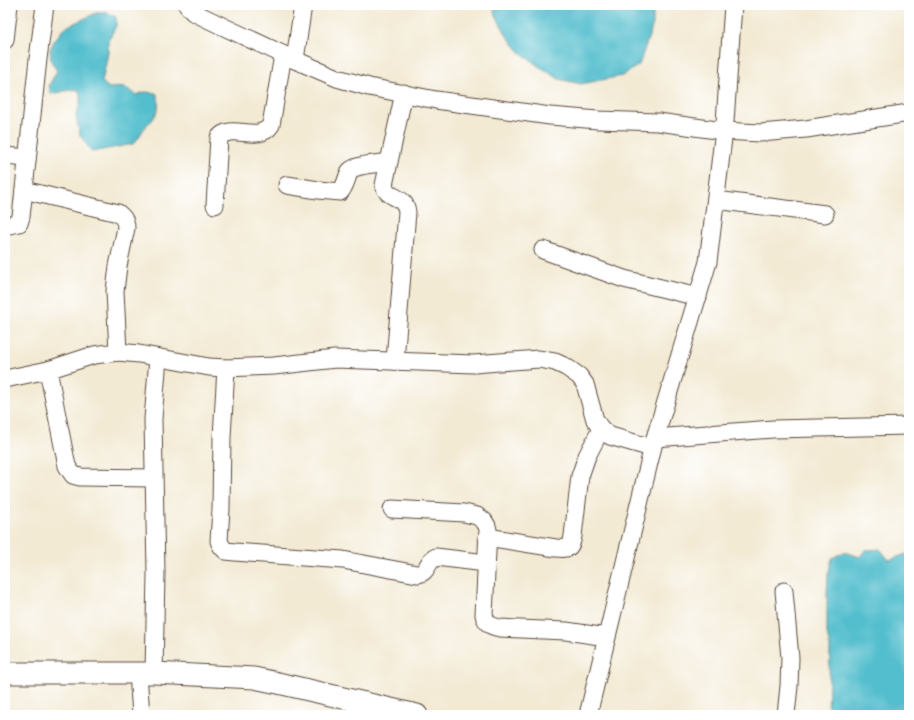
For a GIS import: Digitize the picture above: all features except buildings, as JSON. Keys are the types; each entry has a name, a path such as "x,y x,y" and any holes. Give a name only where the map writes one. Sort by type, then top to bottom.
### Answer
{"street":[{"path":"5,40 9,5"},
{"path":"5,226 19,223 21,217 45,5"},
{"path":"186,5 193,12 337,78 436,100 550,116 598,120 658,122 724,131 760,133 806,129 909,113"},
{"path":"215,204 219,138 222,133 227,132 262,133 268,130 271,125 303,5"},
{"path":"588,715 654,443 708,262 724,131 733,5"},
{"path":"395,361 407,212 406,206 403,202 387,192 384,185 404,94"},
{"path":"5,156 28,158"},
{"path":"287,185 340,192 349,173 354,168 388,162"},
{"path":"24,190 118,213 126,222 115,291 118,352"},
{"path":"716,200 825,214"},
{"path":"543,250 624,279 698,297"},
{"path":"5,379 48,370 94,355 118,352 209,367 226,368 274,366 335,359 474,364 540,359 555,362 566,367 579,376 585,384 595,420 601,429 610,436 654,443 773,428 909,426"},
{"path":"141,713 156,573 154,404 158,358"},
{"path":"226,368 219,532 222,547 226,551 343,560 417,574 422,574 425,572 430,561 436,557 486,563"},
{"path":"48,370 67,466 73,475 80,477 154,478"},
{"path":"487,537 556,548 569,547 572,544 580,476 587,456 601,429"},
{"path":"392,509 464,513 477,516 484,521 487,526 487,537 484,615 486,622 491,626 500,628 566,631 607,637"},
{"path":"784,591 790,658 786,715"},
{"path":"5,673 146,673 254,678 417,715"}],"water":[{"path":"494,5 653,5 653,24 639,65 622,76 581,84 559,79 519,51 507,36 494,12"},
{"path":"96,13 109,13 116,17 116,26 108,41 108,53 102,82 109,88 124,88 136,95 145,92 156,93 159,102 155,116 133,144 92,152 80,135 77,121 76,115 80,105 80,92 75,89 51,94 49,85 57,71 51,61 50,49 64,28"},
{"path":"880,549 889,560 909,553 909,715 828,715 830,648 827,633 827,593 828,575 832,558 844,552 860,557 865,550"}]}
